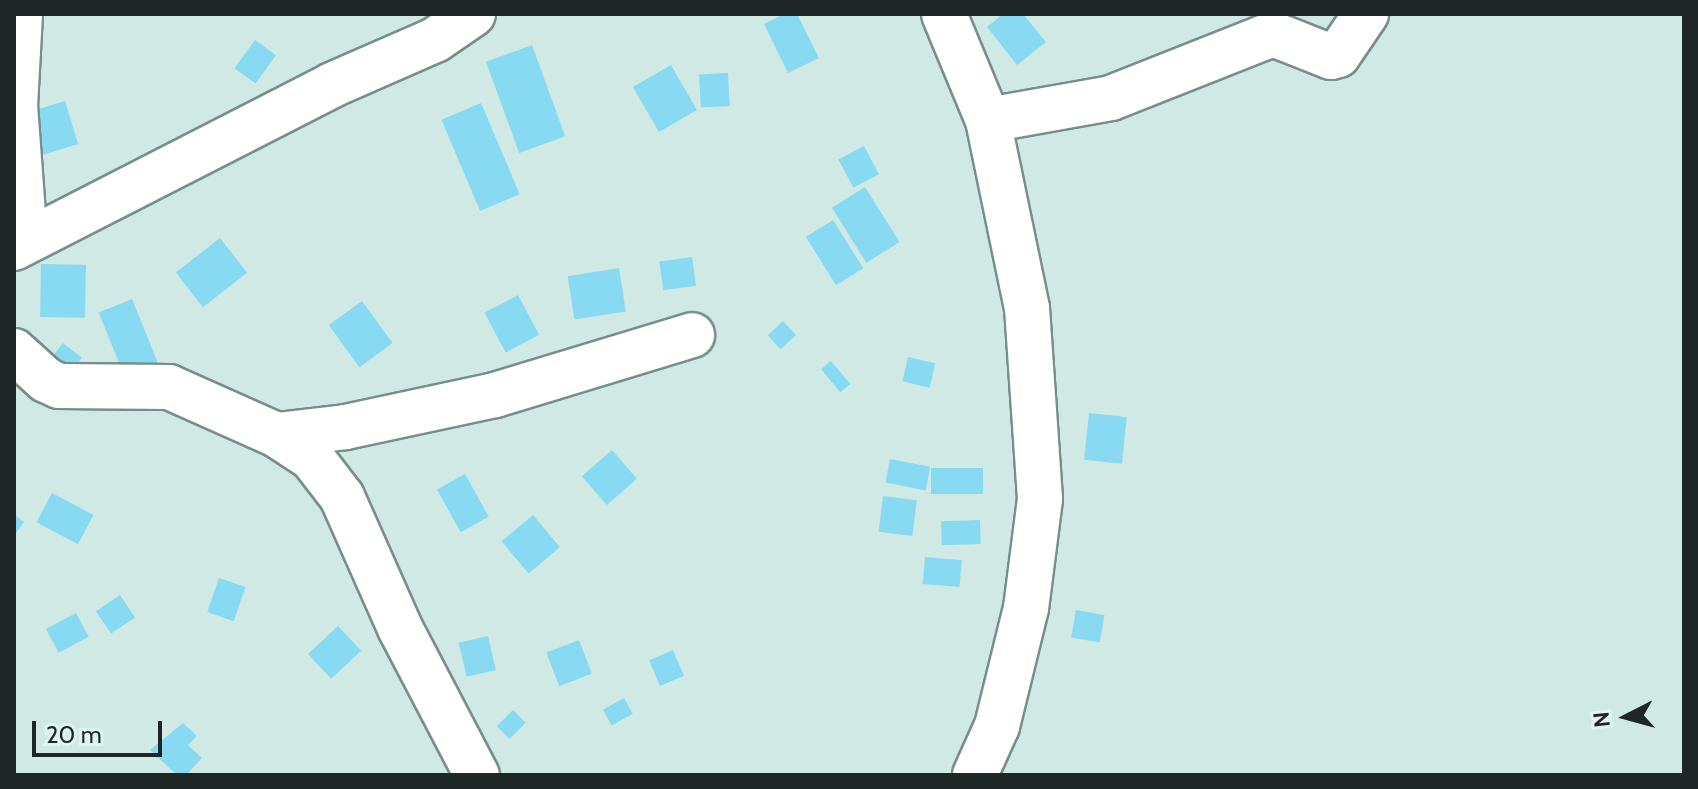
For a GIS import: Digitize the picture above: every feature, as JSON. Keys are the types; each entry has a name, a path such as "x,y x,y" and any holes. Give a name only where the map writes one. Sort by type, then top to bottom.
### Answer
{"street":[{"path":"20,14 15,105 20,245 332,85 435,40 473,14"},
{"path":"944,14 988,120 1027,308 1040,499 1026,608 997,726 975,775"},
{"path":"988,120 1111,98 1273,34 1331,57 1338,55 1366,14"},
{"path":"277,435 346,427 495,395 692,335"},
{"path":"14,351 46,380 59,386 169,387 277,435 312,458 342,497 400,628 477,775"}],"building":[{"path":"784,14 797,14 819,58 788,73 764,24"},
{"path":"1003,14 1023,14 1046,42 1017,65 987,27"},
{"path":"255,40 276,55 255,84 234,68"},
{"path":"532,45 565,136 519,153 486,62"},
{"path":"671,65 697,110 659,132 633,87"},
{"path":"728,73 730,106 701,107 699,75"},
{"path":"65,101 78,144 35,157 22,114"},
{"path":"481,103 520,194 480,211 441,120"},
{"path":"864,146 879,174 853,188 838,160"},
{"path":"865,187 899,242 866,263 832,208"},
{"path":"833,220 863,268 836,285 806,237"},
{"path":"220,238 247,273 203,307 176,272"},
{"path":"692,257 696,286 663,290 659,262"},
{"path":"41,264 86,265 85,318 40,317"},
{"path":"619,268 626,311 575,320 568,276"},
{"path":"518,295 539,335 506,353 484,313"},
{"path":"132,299 159,365 125,378 99,312"},
{"path":"362,301 393,343 359,367 329,325"},
{"path":"783,321 796,335 781,349 768,335"},
{"path":"63,343 82,358 63,381 45,367"},
{"path":"908,357 935,363 930,388 902,381"},
{"path":"831,361 850,384 840,392 821,369"},
{"path":"1089,413 1127,417 1122,464 1084,460"},
{"path":"612,450 637,479 607,505 582,476"},
{"path":"890,459 930,467 926,490 885,483"},
{"path":"931,468 983,468 983,494 931,494"},
{"path":"465,474 489,517 461,532 437,490"},
{"path":"52,493 93,515 78,544 37,522"},
{"path":"883,496 917,500 912,536 879,532"},
{"path":"14,514 24,522 14,536"},
{"path":"533,515 560,547 529,574 502,541"},
{"path":"980,520 981,544 942,545 941,521"},
{"path":"925,557 962,560 960,587 923,584"},
{"path":"219,578 245,587 234,621 207,612"},
{"path":"120,595 135,617 111,634 96,611"},
{"path":"1076,610 1105,615 1100,643 1071,638"},
{"path":"76,613 89,637 59,653 46,629"},
{"path":"338,626 361,651 331,679 308,654"},
{"path":"488,636 496,670 467,677 459,643"},
{"path":"579,640 592,674 559,686 546,653"},
{"path":"673,650 684,676 660,686 649,660"},
{"path":"624,698 633,714 612,725 603,710"},
{"path":"513,710 526,723 509,739 497,726"},
{"path":"183,723 197,736 188,745 202,758 186,775 177,775 150,750"}]}
